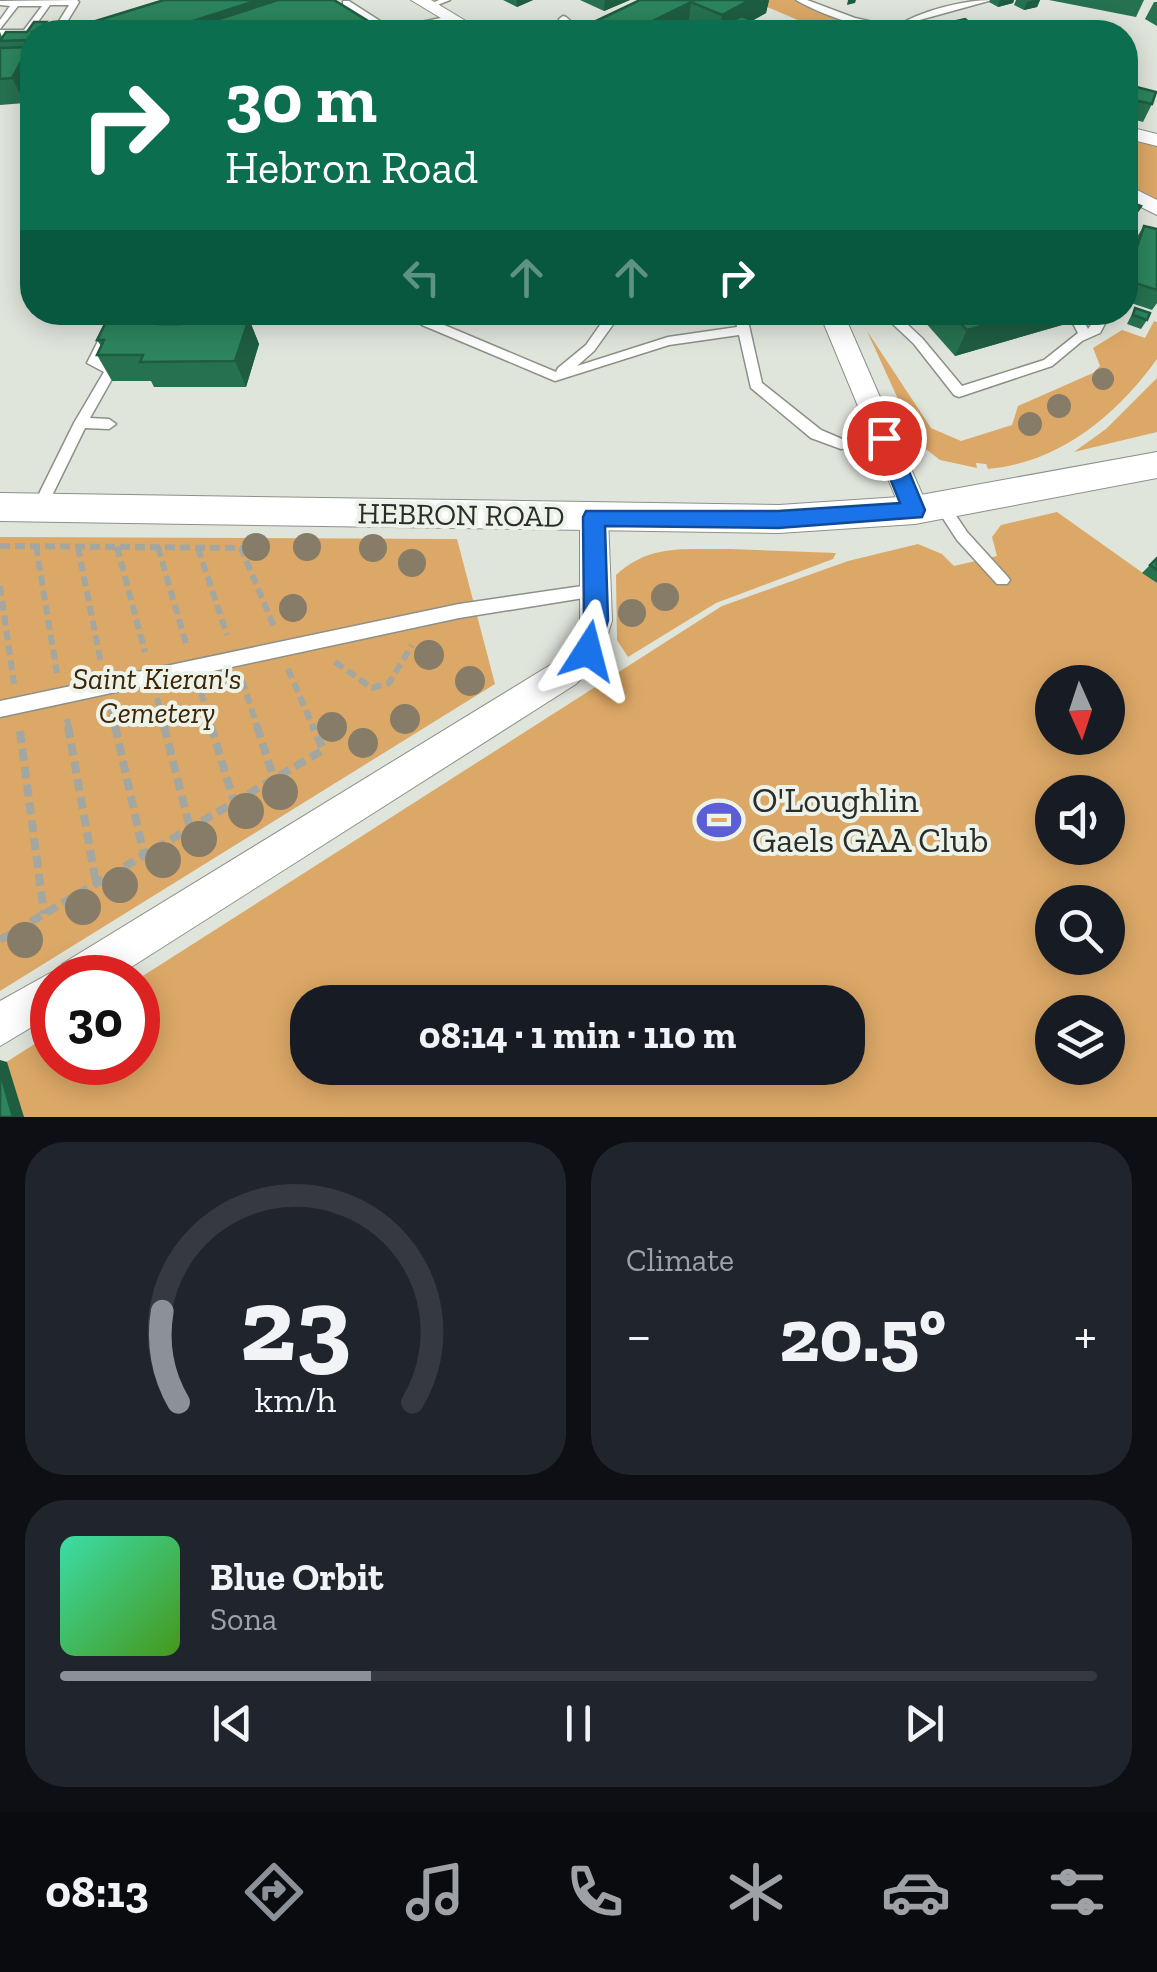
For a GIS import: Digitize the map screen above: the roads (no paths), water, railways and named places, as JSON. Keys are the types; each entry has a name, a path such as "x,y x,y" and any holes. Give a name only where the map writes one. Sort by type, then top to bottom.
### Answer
{"street":[{"path":"432,2 451,19"},
{"path":"838,325 884,438 928,508"},
{"name":"HEBRON ROAD","path":"0,508 778,520 928,508 1157,465"},
{"path":"113,955 564,674 588,651 596,620 594,517"},
{"path":"0,1024 30,1006"}],"lane":[{"path":"800,0 854,20"},
{"path":"912,20 988,0"},
{"path":"0,3 75,2 64,20"},
{"path":"36,20 48,3"},
{"path":"346,3 371,20"},
{"path":"0,30 16,4"},
{"path":"446,20 451,19"},
{"path":"433,325 554,377 668,341 744,330"},
{"path":"554,377 590,348 607,325"},
{"path":"743,325 756,384 816,434 841,444 884,438"},
{"path":"900,325 959,392 1048,363 1098,325"},
{"path":"1077,325 1087,334"},
{"path":"39,508 110,370 93,363 107,334 122,332"},
{"path":"81,423 109,424"},
{"path":"928,508 962,536 1002,580"},
{"path":"8,707 416,620 596,590"}],"place":[{"name":"O'Loughlin Gaels GAA Club","path":"719,820"}],"park label":[{"name":"Saint Kieran's Cemetery","path":"157,696"}]}
